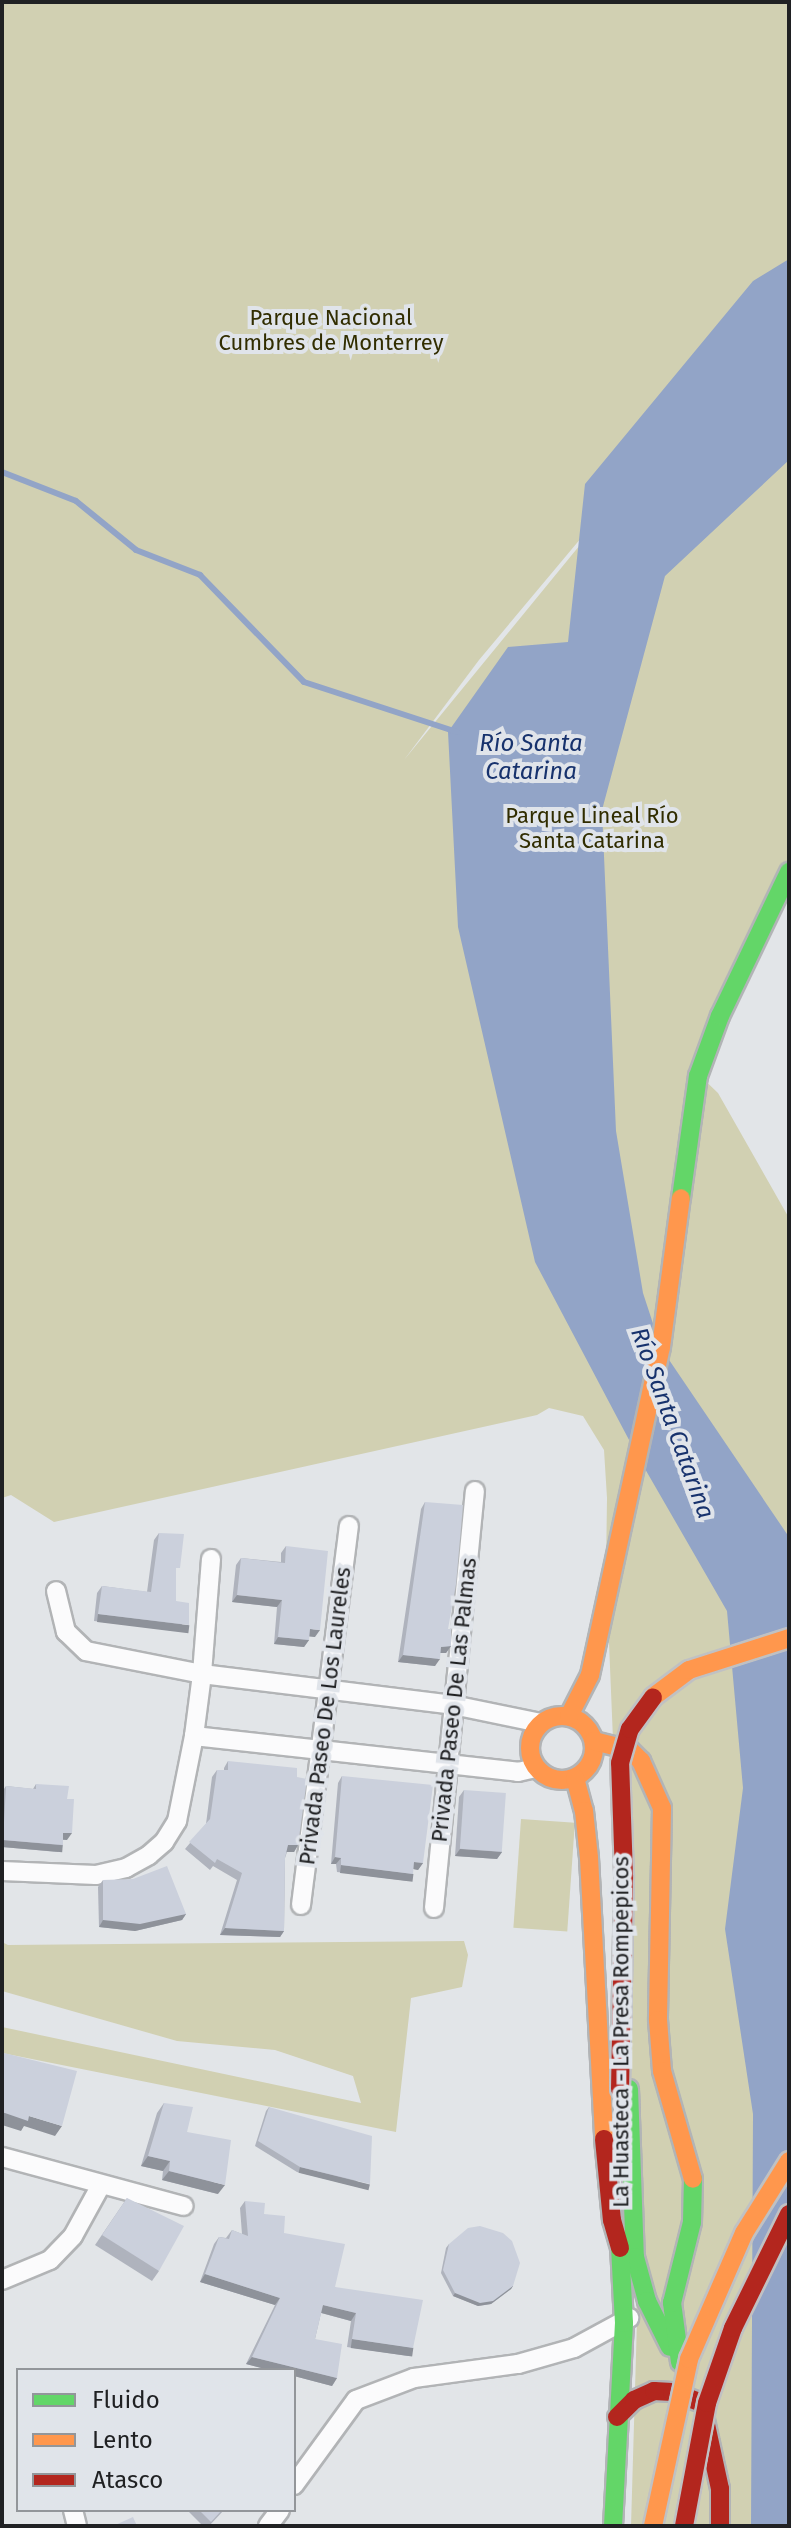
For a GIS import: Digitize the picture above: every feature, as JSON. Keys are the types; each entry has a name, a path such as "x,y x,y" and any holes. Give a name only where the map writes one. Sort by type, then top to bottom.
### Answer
{"main road":[{"path":"569,1716 590,1675 661,1347 698,1076 720,1016 789,872"},
{"name":"La Huasteca - La Presa Rompepicos","path":"720,2526 716,2469 697,2401 647,2301 631,2225 625,2089 620,1763 630,1729 656,1694 689,1670 789,1638"},
{"name":"La Huasteca - La Presa Rompepicos","path":"613,2526 624,2323 620,2248 634,1946 633,1805 636,1764 644,1736 667,1704 694,1682 720,1670 789,1650"},
{"path":"569,1716 585,1725 594,1741 591,1763 575,1778 554,1780 536,1768 529,1749 534,1730 541,1723 550,1718 569,1716"},
{"path":"594,1741 630,1750 654,1782 662,1808 658,2020 662,2071 695,2187 692,2222 672,2303 680,2362"},
{"path":"575,1778 584,1811 589,1858 604,2134 612,2220 620,2248"},
{"path":"653,2526 689,2359 744,2233 789,2161"},
{"path":"684,2526 707,2403 739,2315 789,2214"},
{"path":"624,2323 654,2338 680,2362"},
{"path":"617,2417 634,2400 654,2391 672,2392 697,2401"}],"street":[{"name":"Privada Paseo De Las Palmas","path":"434,1908 475,1491"},
{"name":"Privada Paseo De Los Laureles","path":"301,1905 349,1526"},
{"path":"2,1871 96,1875 126,1868 164,1842 177,1821 194,1736 211,1559"},
{"path":"56,1591 66,1632 86,1651 202,1674 453,1705 541,1723"},
{"path":"194,1736 518,1772 536,1768"},
{"path":"2,2157 183,2206"},
{"path":"2,2280 50,2260 73,2236 101,2185"},
{"path":"296,2482 356,2400 414,2378 518,2364 574,2348 624,2323 647,2301"}],"green space":[{"path":"2,2 789,2 789,856 694,1070 718,1093 789,1218 789,2526 631,2526 637,2321 606,1570 607,1498 604,1450 583,1416 549,1408 537,1415 54,1522 11,1495 2,1498","holes":["706,391 404,760 479,660"]},
{"path":"521,1819 575,1823 567,1932 513,1928"},
{"path":"464,1941 468,1955 462,1987 411,1998 396,2132 2,2053 2,2027 361,2103 353,2076 275,2050 177,2041 2,1991 2,1942 8,1945"}],"water":[{"name":"Río Santa Catarina","path":"789,259 789,460 665,576 602,810 616,1131 643,1293 661,1348 789,1537 789,2526 751,2526 753,2114 725,1929 743,1788 727,1611 637,1455 535,1262 458,927 448,732 508,647 568,642 585,484 753,281"}],"building":[{"path":"425,1502 463,1505 456,1584 448,1629 451,1629 451,1646 441,1647 440,1659 403,1655"},
{"path":"159,1533 184,1534 180,1568 176,1568 176,1601 189,1603 189,1625 98,1614 102,1586 151,1592"},
{"path":"286,1546 328,1551 320,1630 310,1629 309,1640 278,1637 282,1600 237,1595 241,1558 285,1563"},
{"path":"228,1761 297,1768 297,1777 307,1779 298,1845 288,1845 285,1858 284,1931 225,1928 242,1873 217,1859 215,1863 189,1842 210,1819 217,1770 228,1770"},
{"path":"342,1776 433,1785 423,1863 414,1862 413,1874 341,1865 341,1858 335,1857"},
{"path":"36,1784 69,1786 67,1799 74,1799 72,1833 63,1833 63,1845 3,1840 6,1786 36,1789"},
{"path":"464,1790 506,1793 502,1852 460,1849"},
{"path":"167,1866 186,1914 140,1924 103,1920 103,1880 133,1879"},
{"path":"4,2053 77,2071 62,2126 29,2116 28,2121 2,2112"},
{"path":"164,2103 193,2107 187,2132 231,2140 225,2185 169,2171 170,2161 148,2156"},
{"path":"269,2107 372,2136 370,2184 300,2167 258,2141"},
{"path":"127,2198 184,2226 159,2271 102,2235"},
{"path":"245,2201 265,2203 264,2214 285,2216 284,2233 345,2244 335,2287 423,2300 413,2348 352,2339 356,2313 323,2305 315,2339 342,2344 337,2378 252,2357 280,2298 205,2274 219,2237 229,2239 232,2230 248,2236"},
{"path":"480,2226 503,2233 512,2241 520,2263 513,2286 493,2301 480,2303 455,2293 443,2270 449,2244 468,2228"},
{"path":"201,2512 220,2512 211,2522"},
{"path":"133,2517 137,2526 113,2526"}],"waterway":[{"path":"2,472 76,501 136,550 200,575 304,682 457,732"}],"traffic: fast":[{"path":"681,1198 698,1076 720,1016 789,872"},
{"path":"629,2089 635,2257 647,2301 670,2347"},
{"path":"680,2362 672,2303 692,2222 693,2179"},
{"path":"613,2526 624,2323 620,2246"}],"traffic: slow":[{"path":"569,1716 590,1675 661,1347 681,1198"},
{"path":"653,1697 689,1670 789,1638"},
{"path":"556,1716 568,1716 585,1725 592,1736 594,1748 592,1760 585,1771 568,1780 556,1780 544,1775 535,1766 530,1754 530,1742 535,1730 544,1721 556,1716"},
{"path":"594,1741 630,1750 641,1761 662,1808 658,2020 662,2071 693,2179"},
{"path":"575,1778 584,1811 589,1858 604,2139"},
{"path":"653,2526 689,2359 744,2233 789,2161"}],"traffic: jam":[{"path":"620,2089 624,1875 620,1763 630,1729 653,1697"},
{"path":"604,2139 612,2220 620,2248"},
{"path":"684,2526 707,2403 733,2328 789,2214"},
{"path":"617,2417 634,2400 654,2391 672,2392 697,2401"},
{"path":"705,2420 720,2489 720,2526"}],"park label":[{"name":"Parque Nacional Cumbres de Monterrey","path":"331,330"},
{"name":"Parque Lineal Río Santa Catarina","path":"592,828"}]}
